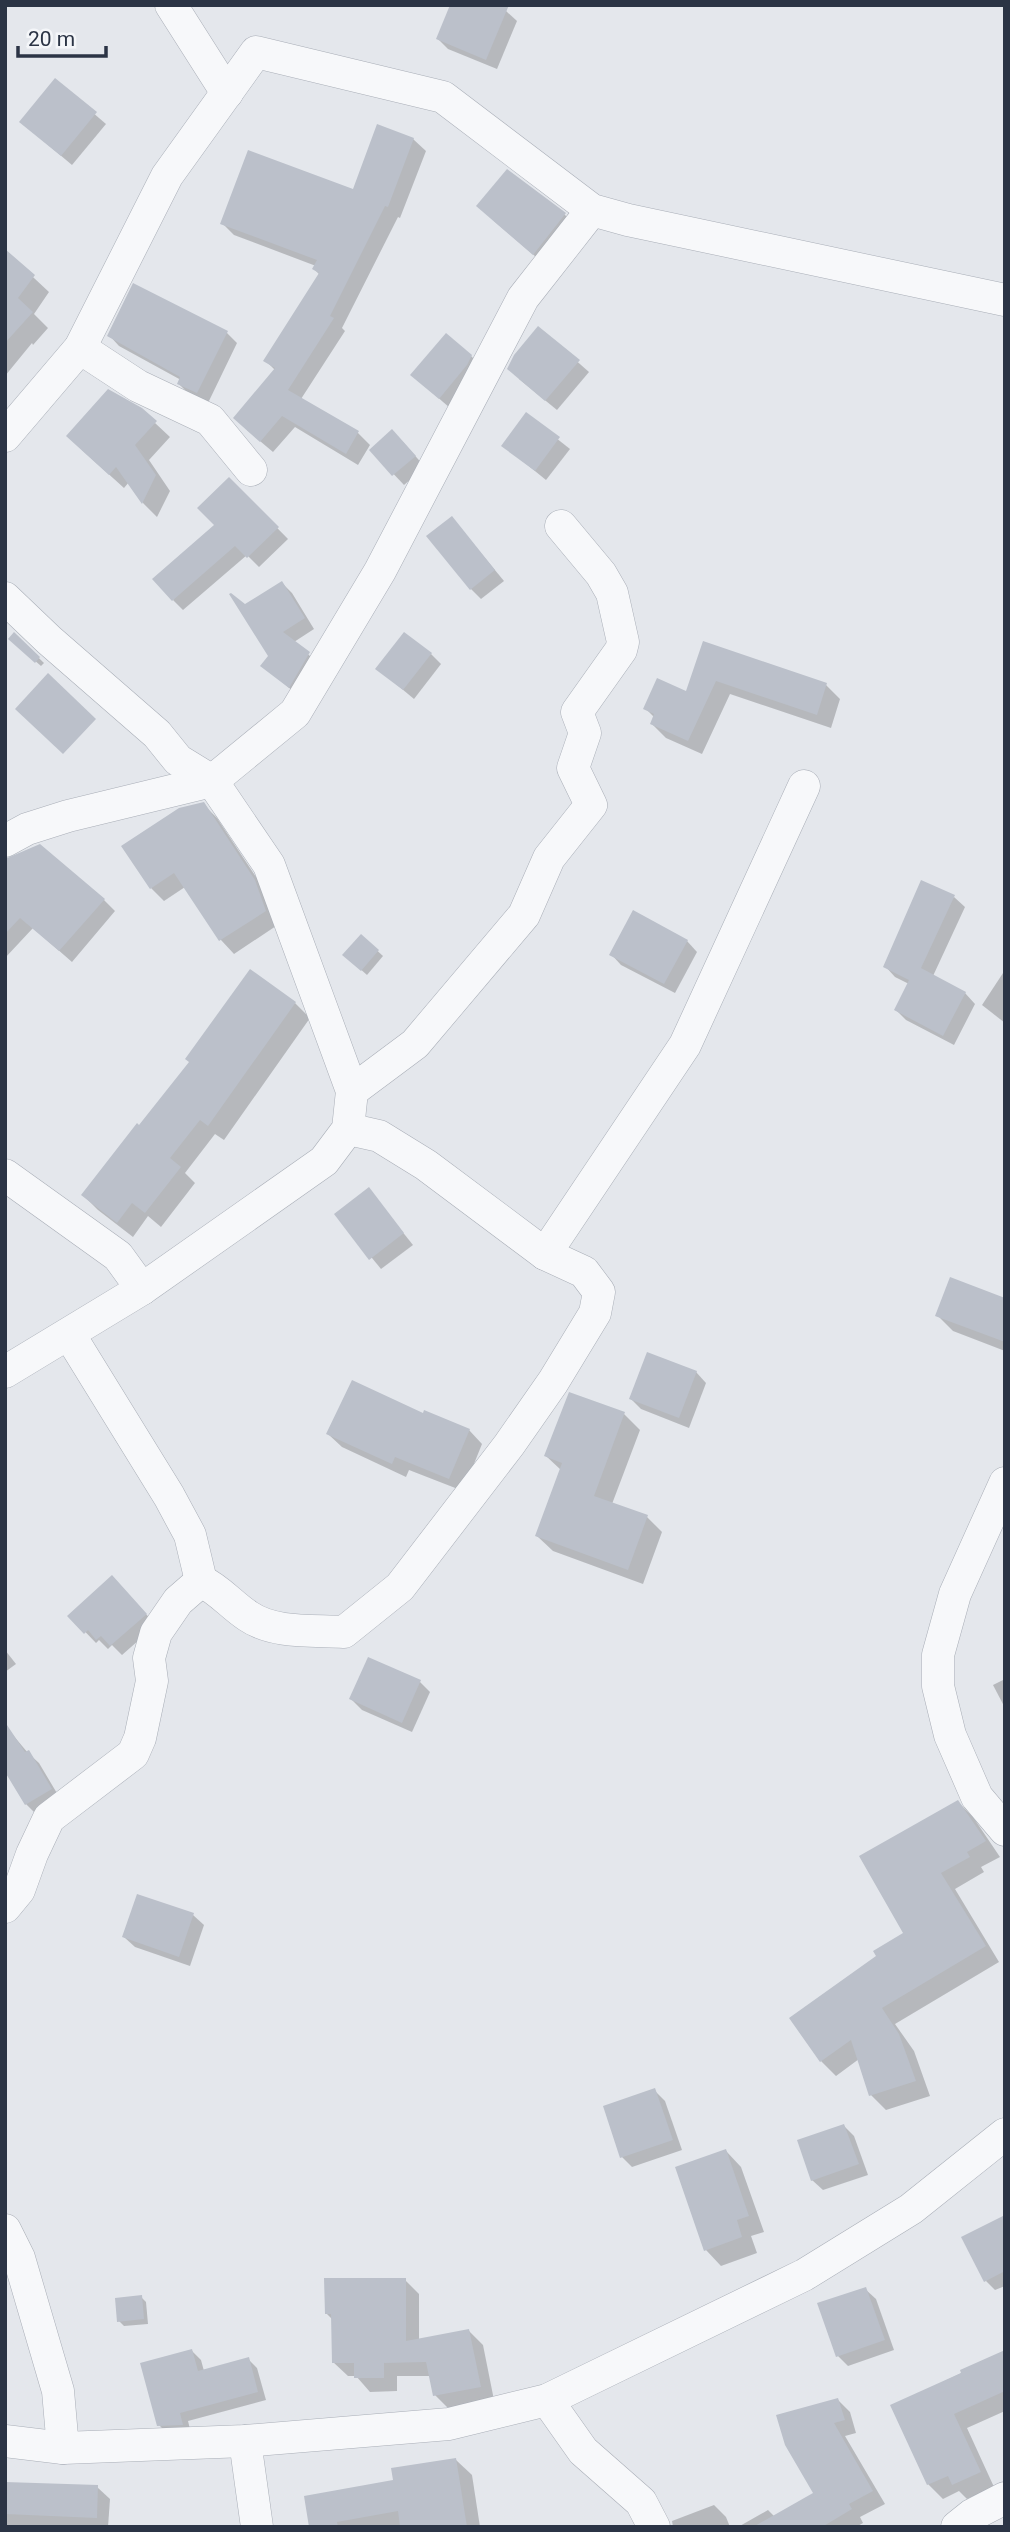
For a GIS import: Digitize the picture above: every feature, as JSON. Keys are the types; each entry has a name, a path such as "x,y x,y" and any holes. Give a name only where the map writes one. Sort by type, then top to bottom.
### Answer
{"street":[{"path":"171,5 227,93"},
{"path":"5,436 80,348 167,176 256,51 443,97 592,210 628,220 1005,300"},
{"path":"5,841 27,830 68,816 212,781 295,713 380,571 523,298 592,210"},
{"path":"80,348 138,386 210,419 251,470"},
{"path":"352,1091 415,1044 524,915 549,858 591,805 573,768 585,733 577,712 621,650 623,642 612,593 601,574 561,526"},
{"path":"5,598 157,734 178,760 212,781 269,865 352,1091 348,1129 324,1161 142,1289 5,1372"},
{"path":"545,1254 685,1045 804,786"},
{"path":"201,1581 216,1588 249,1618 284,1629 344,1632 400,1587 509,1445 553,1382 595,1313 598,1292 584,1272 545,1254 426,1165 379,1136 348,1129"},
{"path":"5,1175 118,1256 142,1289"},
{"path":"69,1334 190,1535 201,1581"},
{"path":"1005,1483 955,1594 938,1655 938,1686 950,1735 977,1797 1005,1830"},
{"path":"5,1907 19,1890 49,1818 134,1754 152,1681 149,1658 156,1633 178,1601 201,1581"},
{"path":"5,2441 63,2448 245,2441 449,2424 547,2400 804,2275 911,2209 1005,2134"},
{"path":"5,2230 19,2258 58,2391 63,2448"},
{"path":"547,2400 583,2451 641,2502 654,2527"},
{"path":"245,2441 257,2527"},
{"path":"957,2527 972,2515 1005,2498"}],"building":[{"path":"450,5 509,5 486,60 436,39"},
{"path":"55,78 97,112 61,156 19,122"},
{"path":"377,124 414,138 388,207 385,206 330,316 334,318 288,390 359,431 346,454 282,416 260,442 233,418 275,368 263,361 319,273 312,269 317,260 220,224 248,150 353,189"},
{"path":"507,169 566,213 533,255 476,206"},
{"path":"5,249 35,275 18,298 33,312 5,343"},
{"path":"133,283 228,331 197,393 177,384 180,377 107,336"},
{"path":"538,326 580,360 545,401 507,369 514,355"},
{"path":"446,333 472,355 439,399 410,375"},
{"path":"108,389 142,408 157,421 135,445 156,475 142,504 116,467 109,475 66,436"},
{"path":"526,412 560,437 535,471 501,446"},
{"path":"392,429 416,456 392,476 369,450"},
{"path":"229,477 279,527 247,558 235,546 172,601 152,579 214,525 197,508"},
{"path":"452,516 495,570 470,590 426,536"},
{"path":"282,581 305,618 283,632 310,652 289,688 260,666 268,656 229,594 245,604"},
{"path":"14,632 40,657 35,663 8,639"},
{"path":"404,632 432,653 403,690 375,669"},
{"path":"703,641 827,683 817,715 716,681 688,741 650,724 654,714 643,709 657,678 686,691"},
{"path":"48,673 96,719 63,754 15,709"},
{"path":"204,802 255,880 266,911 219,941 174,873 150,889 121,846 179,808"},
{"path":"40,844 105,899 59,951 20,918 5,934 5,859"},
{"path":"921,880 955,895 921,968 966,992 943,1036 894,1010 909,980 883,967"},
{"path":"633,910 688,940 664,984 609,955"},
{"path":"361,934 379,950 361,971 342,955"},
{"path":"250,969 296,1002 208,1126 200,1120 170,1158 181,1167 145,1213 132,1203 117,1223 81,1195 189,1062 185,1059"},
{"path":"369,1187 404,1233 369,1260 334,1214"},
{"path":"950,1277 1005,1298 1005,1342 935,1316"},
{"path":"647,1352 697,1371 679,1418 629,1399"},
{"path":"352,1380 423,1413 424,1410 470,1429 449,1479 395,1457 392,1464 326,1434"},
{"path":"569,1392 625,1412 594,1496 648,1515 628,1570 535,1536 562,1463 544,1456"},
{"path":"112,1575 147,1614 110,1646 101,1636 96,1640 88,1630 84,1634 67,1616"},
{"path":"368,1657 421,1680 402,1723 349,1699"},
{"path":"5,1722 25,1752 29,1750 52,1789 25,1805 5,1772"},
{"path":"958,1800 986,1841 967,1852 970,1857 941,1873 986,1946 882,2008 899,2034 916,2081 869,2096 851,2040 820,2062 789,2018 876,1956 873,1951 903,1933 859,1856"},
{"path":"137,1894 194,1913 179,1957 122,1937"},
{"path":"655,2088 673,2140 620,2158 603,2106"},
{"path":"844,2124 859,2164 811,2181 797,2140"},
{"path":"726,2149 749,2216 737,2220 742,2237 704,2251 675,2167"},
{"path":"1005,2215 1005,2271 984,2282 961,2237"},
{"path":"324,2278 406,2278 406,2341 469,2329 481,2387 433,2396 426,2362 384,2363 384,2378 354,2378 354,2363 332,2363 331,2314 325,2314"},
{"path":"866,2287 885,2340 836,2357 817,2303"},
{"path":"142,2295 144,2319 117,2322 115,2298"},
{"path":"192,2349 198,2371 249,2357 258,2392 180,2413 183,2425 157,2426 140,2363"},
{"path":"1005,2350 1005,2391 954,2414 981,2472 952,2485 948,2476 927,2485 890,2405"},
{"path":"838,2398 845,2420 834,2423 873,2491 849,2504 852,2509 822,2527 753,2527 813,2493 785,2445 776,2415"},
{"path":"456,2458 467,2527 400,2527 398,2511 337,2522 338,2527 309,2527 304,2496 393,2480 391,2468"},
{"path":"5,2482 98,2485 97,2518 5,2514"}]}
